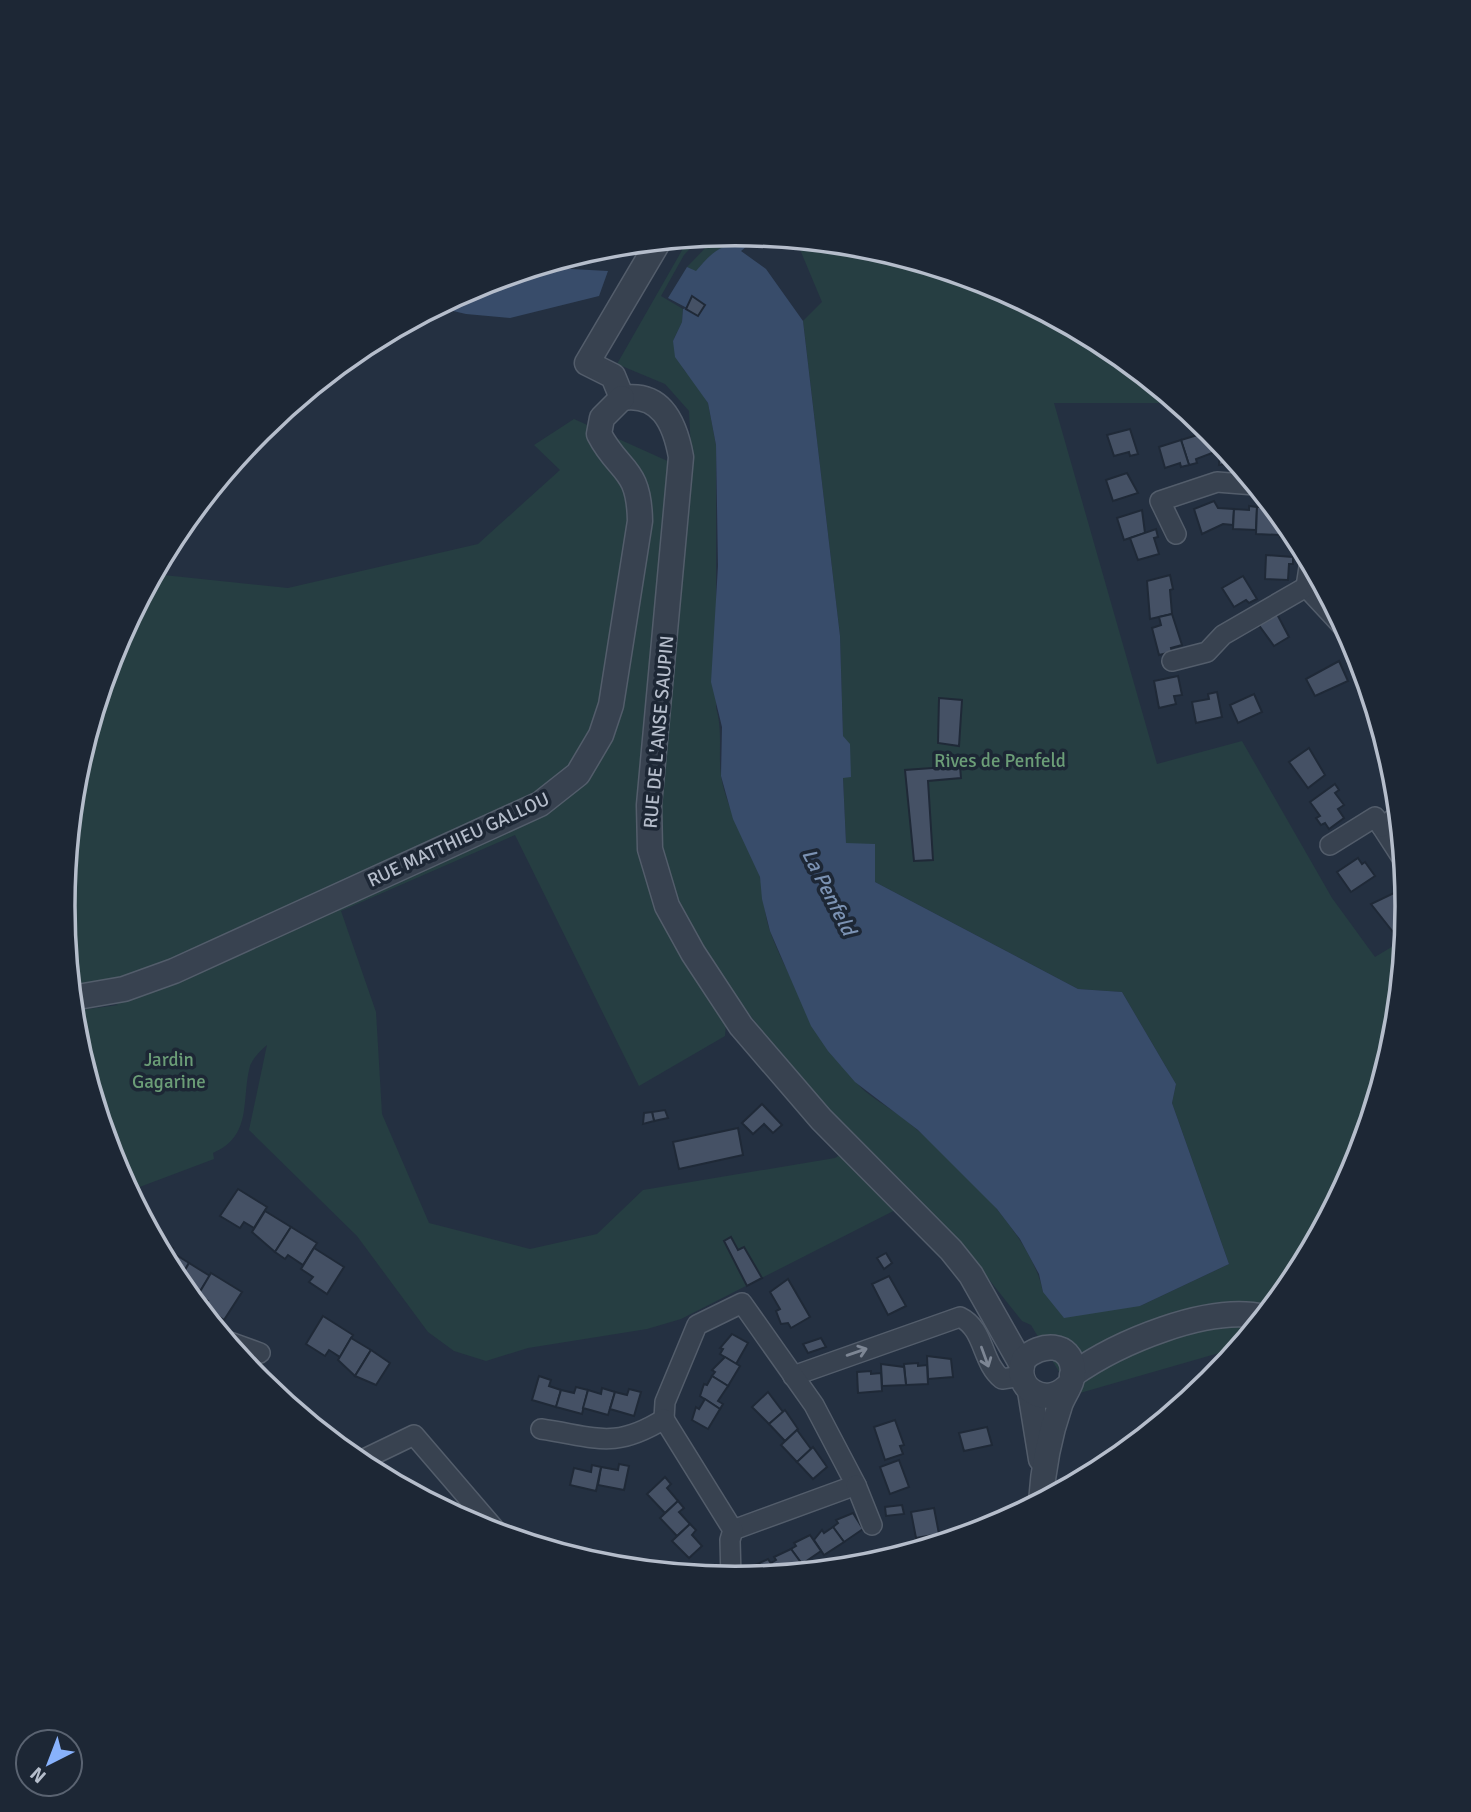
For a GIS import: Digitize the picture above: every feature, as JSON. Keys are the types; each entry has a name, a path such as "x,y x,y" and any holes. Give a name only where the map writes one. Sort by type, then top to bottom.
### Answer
{"street":[{"path":"622,398 614,376 587,363 653,251"},
{"name":"RUE DE L'ANSE SAUPIN","path":"622,398 642,397 663,410 675,430 681,457 649,804 650,849 664,897 693,953 741,1026 821,1118 951,1250 971,1275 997,1318 1025,1377 1042,1471 1041,1491"},
{"name":"RUE MATTHIEU GALLOU","path":"82,996 124,989 174,971 540,804 578,774 601,735 611,705 640,521 640,498 634,481 599,434 602,418 622,398"},
{"path":"1176,534 1160,501 1217,482 1243,484"},
{"path":"1306,587 1308,577"},
{"path":"1306,587 1325,608"},
{"path":"1172,661 1207,652 1223,635 1306,587"},
{"path":"1330,845 1374,817 1392,843"},
{"path":"1382,827 1390,821"},
{"path":"731,1566 730,1540 733,1530 664,1419 665,1402 697,1325 742,1303 814,1405 856,1485 872,1525"},
{"path":"1137,1341 1052,1348 1029,1354 1025,1377 1037,1395 1053,1397 1088,1364 1137,1341 1200,1320 1233,1315 1252,1316"},
{"path":"793,1376 960,1317 970,1322 977,1333 989,1368 1002,1379 1025,1377"},
{"name":"RUE DE L'ANSE SAUPIN","path":"997,1318 1052,1348"},
{"path":"245,1348 260,1353"},
{"path":"1052,1348 1071,1363 1070,1381"},
{"name":"RUE DE L'ANSE SAUPIN","path":"1042,1471 1070,1381"},
{"path":"541,1429 617,1440 639,1435 664,1419"},
{"path":"371,1456 414,1436 484,1516"},
{"path":"733,1530 856,1485"}],"green space":[{"path":"727,246 706,260 696,272 687,267 707,247"},
{"path":"692,247 684,255 661,296 683,309 682,322 673,341 684,370 698,384 708,403 716,445 716,708 721,776 728,802 759,874 768,924 787,970 807,1007 857,1084 903,1118 943,1153 1006,1220 1023,1244 1043,1292 1140,1306 1229,1264 1172,1103 1176,1084 1122,992 1078,989 875,882 875,844 846,844 843,777 851,777 843,736 840,636 803,321 822,302 800,249 864,258 906,268 988,296 1066,334 1137,382 1162,403 1054,403 1157,764 1242,741 1332,898 1375,957 1394,946 1383,1035 1361,1118 1345,1159 1328,1198 1284,1273 1259,1308 1220,1354 1073,1395 1031,1325 1022,1321 959,1242 917,1199 681,1319 647,1329 528,1348 486,1361 454,1351 428,1332 357,1236 249,1130 267,1045 250,1066 240,1127 226,1146 213,1153 214,1159 138,1187 110,1118 84,1010 118,1005 81,993 75,906 81,820 98,735 126,653 164,576 288,588 478,544 560,470 534,445 574,419 692,472 689,411 665,384 617,364 683,248","holes":["515,835 639,1086 725,1036 729,988 800,1080 860,1142 835,1158 643,1190 597,1234 530,1249 429,1223 382,1114 376,1012 341,911"]}],"water":[{"name":"La Penfeld","path":"747,246 741,251 766,269 803,321 840,636 843,736 850,744 851,777 843,778 846,843 875,844 875,882 1078,989 1122,992 1176,1084 1172,1103 1229,1264 1140,1306 1064,1318 1043,1292 1039,1274 1020,1239 997,1209 918,1130 855,1082 828,1051 811,1026 770,931 760,877 733,819 721,776 722,727 711,682 718,566 716,445 708,403 675,357 673,341 682,322 683,309 687,308 668,298 687,267 696,271 720,248"},
{"path":"563,269 608,271 599,296 510,318 451,310 523,281"}],"building":[{"path":"692,296 705,305 698,316 686,309"},
{"path":"1130,429 1138,454 1130,456 1129,452 1114,456 1107,435"},
{"path":"1198,435 1214,452 1196,459 1197,463 1189,465 1181,440"},
{"path":"1181,440 1189,465 1181,467 1180,463 1165,468 1159,447"},
{"path":"1127,473 1138,493 1113,501 1106,480"},
{"path":"1214,501 1218,508 1234,509 1233,525 1223,524 1202,534 1194,509"},
{"path":"1249,506 1257,507 1256,530 1233,529 1234,509 1249,510"},
{"path":"1257,507 1261,507 1280,535 1256,534"},
{"path":"1142,510 1145,533 1124,540 1117,518"},
{"path":"1156,529 1158,537 1154,538 1159,554 1138,560 1130,538"},
{"path":"1266,555 1293,557 1293,564 1289,564 1288,580 1265,579"},
{"path":"1170,575 1173,589 1170,590 1172,614 1150,619 1147,581"},
{"path":"1243,576 1257,599 1249,603 1246,600 1234,607 1222,588"},
{"path":"1172,614 1182,645 1171,648 1172,652 1159,655 1152,628 1161,625 1159,617"},
{"path":"1277,614 1289,637 1274,646 1258,624"},
{"path":"1339,661 1348,681 1315,696 1306,679"},
{"path":"1178,676 1182,695 1174,696 1176,704 1159,708 1154,681"},
{"path":"1217,692 1222,717 1196,723 1192,702 1209,699 1208,694"},
{"path":"1254,694 1262,712 1238,723 1230,705"},
{"path":"939,698 962,700 959,746 938,743"},
{"path":"1309,748 1325,775 1308,788 1289,762"},
{"path":"960,766 961,778 928,781 933,860 914,861 905,770"},
{"path":"1335,784 1339,790 1335,793 1344,805 1338,809 1344,818 1329,829 1325,823 1321,825 1316,818 1320,816 1310,802"},
{"path":"1358,858 1362,864 1365,862 1375,876 1351,892 1337,872"},
{"path":"1395,892 1393,932 1371,904"},
{"path":"762,1104 782,1125 773,1133 764,1124 753,1134 742,1123"},
{"path":"665,1110 668,1118 654,1121 652,1112"},
{"path":"652,1112 654,1121 643,1124 644,1113"},
{"path":"738,1128 743,1155 679,1169 673,1142"},
{"path":"238,1189 267,1207 254,1228 244,1222 240,1228 220,1216"},
{"path":"265,1211 291,1227 275,1252 252,1232"},
{"path":"291,1227 317,1243 303,1265 288,1255 285,1259 275,1252"},
{"path":"731,1237 738,1250 744,1247 762,1278 747,1286 724,1241"},
{"path":"314,1248 344,1267 327,1294 309,1282 313,1277 301,1269"},
{"path":"886,1253 892,1263 884,1269 877,1258"},
{"path":"175,1254 189,1263 185,1270"},
{"path":"189,1263 210,1276 200,1291 187,1273 185,1270"},
{"path":"211,1273 242,1292 224,1320 200,1291"},
{"path":"889,1276 906,1306 888,1315 872,1284"},
{"path":"788,1279 810,1317 791,1328 788,1323 781,1324 776,1311 780,1309 770,1292"},
{"path":"323,1316 353,1335 340,1357 329,1350 325,1356 306,1344"},
{"path":"732,1334 748,1343 736,1364 720,1354 723,1349 720,1348"},
{"path":"351,1338 371,1350 355,1376 338,1360"},
{"path":"821,1338 826,1347 808,1353 803,1344"},
{"path":"371,1350 390,1363 376,1385 355,1376"},
{"path":"927,1356 951,1359 953,1377 928,1379"},
{"path":"725,1357 740,1366 728,1386 712,1376 715,1372 712,1370"},
{"path":"918,1363 918,1366 927,1365 928,1384 906,1385 904,1364"},
{"path":"881,1364 904,1367 906,1385 882,1386"},
{"path":"871,1371 871,1374 881,1373 882,1391 858,1393 857,1372"},
{"path":"539,1376 551,1380 549,1386 561,1390 556,1407 532,1400"},
{"path":"712,1376 728,1386 718,1401 723,1404 720,1409 700,1396 704,1384 707,1385"},
{"path":"576,1387 588,1390 582,1414 556,1407 561,1390 574,1393"},
{"path":"602,1388 615,1392 608,1415 583,1408 588,1390 601,1394"},
{"path":"629,1389 641,1392 634,1416 610,1409 615,1392 627,1395"},
{"path":"768,1392 783,1412 769,1424 752,1407"},
{"path":"705,1399 720,1409 708,1429 692,1420 696,1407 699,1409"},
{"path":"785,1410 798,1429 785,1441 769,1424"},
{"path":"895,1420 904,1445 900,1446 903,1454 885,1460 874,1427"},
{"path":"987,1427 992,1445 964,1451 959,1433"},
{"path":"797,1430 811,1449 797,1462 781,1445"},
{"path":"813,1447 827,1467 813,1479 797,1462"},
{"path":"899,1460 909,1487 890,1494 880,1467"},
{"path":"619,1464 629,1466 624,1490 598,1485 601,1467 618,1470"},
{"path":"592,1465 601,1467 596,1491 570,1485 574,1468 591,1472"},
{"path":"665,1477 671,1484 667,1488 678,1501 665,1513 647,1494"},
{"path":"678,1501 684,1508 679,1512 690,1524 677,1536 660,1518"},
{"path":"902,1505 904,1514 886,1516 885,1507"},
{"path":"934,1508 939,1534 916,1538 911,1512"},
{"path":"853,1513 863,1529 844,1542 833,1527 838,1523 836,1520"},
{"path":"690,1524 696,1530 692,1535 702,1546 689,1558 672,1541"},
{"path":"833,1527 844,1542 824,1555 814,1540 822,1530 824,1533"},
{"path":"810,1535 821,1551 801,1563 791,1549 796,1546 794,1543"},
{"path":"791,1549 801,1563 773,1565 771,1563 776,1560 774,1557"},
{"path":"768,1559 772,1565 754,1566"}],"park label":[{"name":"Rives de Penfeld","path":"1000,760"},
{"name":"Jardin Gagarine","path":"169,1070"}]}
